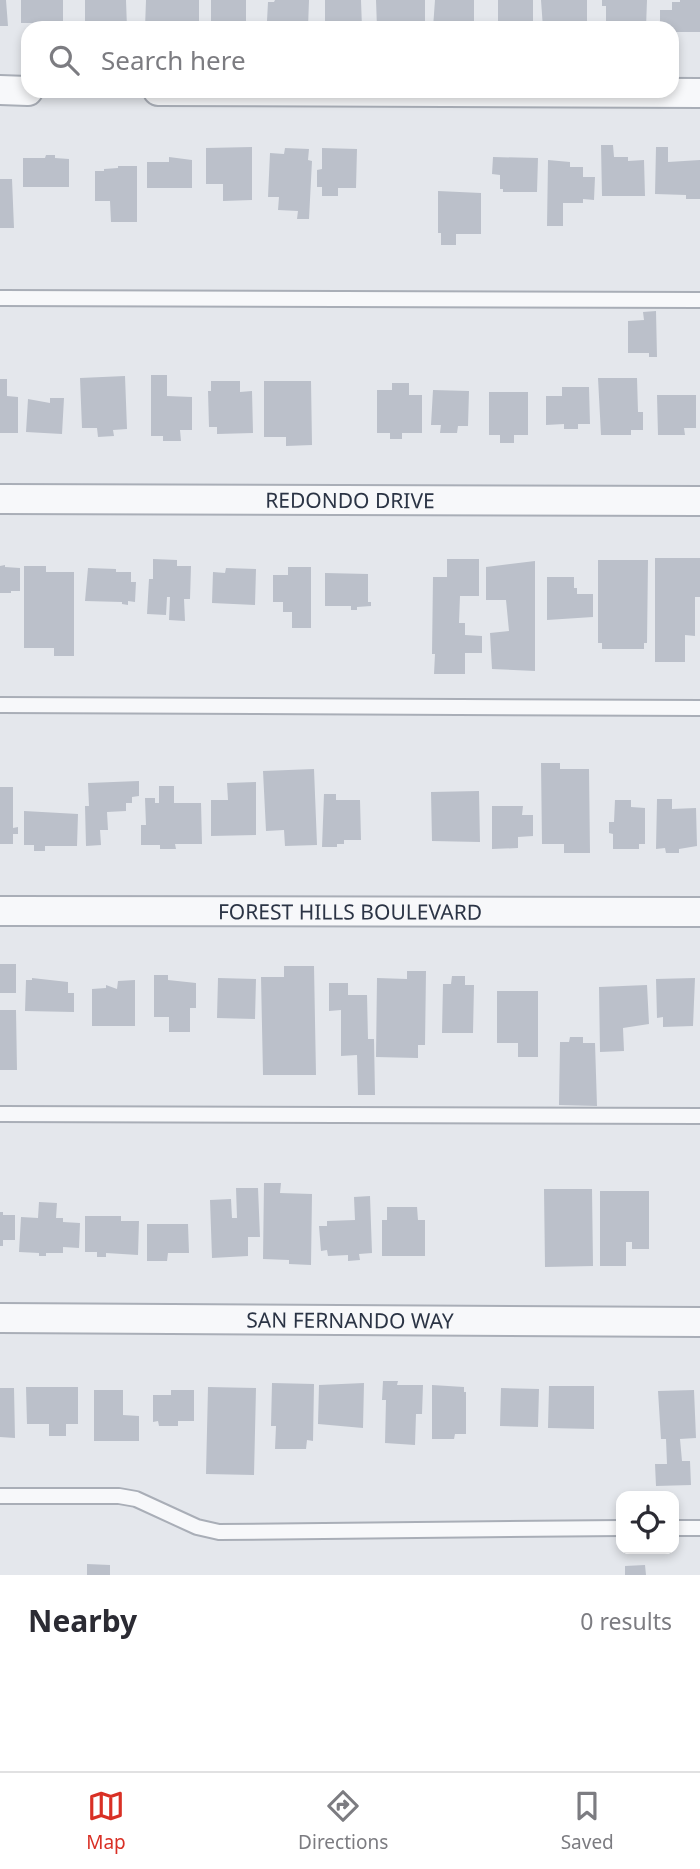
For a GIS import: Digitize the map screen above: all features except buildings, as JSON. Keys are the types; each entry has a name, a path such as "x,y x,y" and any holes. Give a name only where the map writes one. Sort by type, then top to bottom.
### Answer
{"street":[{"path":"0,90 21,90"},
{"path":"679,93 700,93"},
{"name":"REDONDO DRIVE","path":"0,499 700,501"},
{"name":"FOREST HILLS BOULEVARD","path":"0,911 700,912"},
{"name":"SAN FERNANDO WAY","path":"0,1318 700,1322"}],"lane":[{"path":"0,298 700,300"},
{"path":"0,705 700,708"},
{"path":"0,1114 700,1116"},
{"path":"0,1496 119,1496 136,1499 197,1527 219,1531 616,1528"},
{"path":"679,1528 700,1528"}]}
